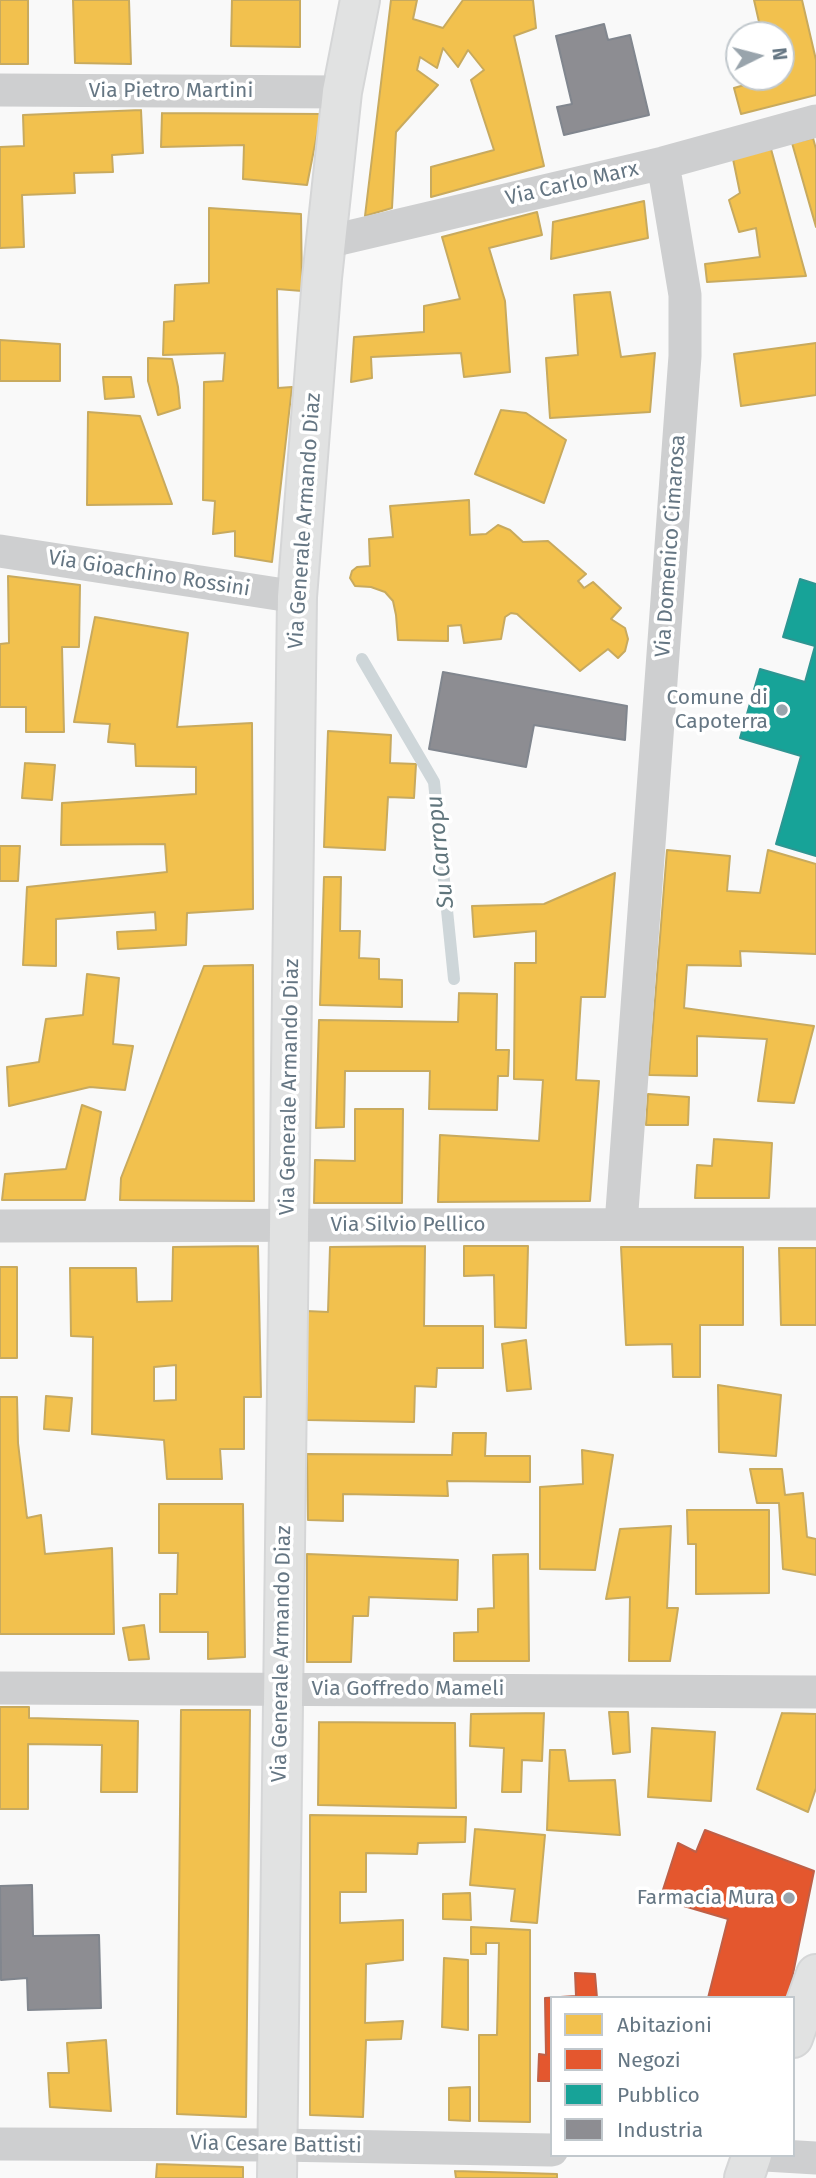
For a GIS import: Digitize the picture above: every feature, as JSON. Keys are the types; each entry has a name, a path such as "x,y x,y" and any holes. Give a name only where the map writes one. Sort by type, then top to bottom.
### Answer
{"street":[{"name":"Via Generale Armando Diaz","path":"277,2161 298,597 342,92 360,0"},
{"name":"Via Pietro Martini","path":"0,90 342,92"},
{"name":"Via Carlo Marx","path":"327,242 663,163 816,121"},
{"name":"Via Domenico Cimarosa","path":"621,1224 685,356 685,295 663,163"},
{"name":"Via Gioachino Rossini","path":"0,551 298,597"},
{"name":"Via Silvio Pellico","path":"0,1226 816,1224"},
{"name":"Via Goffredo Mameli","path":"0,1688 816,1692"},
{"path":"795,2032 816,1974"},
{"name":"Via Cesare Battisti","path":"0,2144 277,2161 550,2150"},
{"path":"744,2178 750,2157"},
{"path":"795,2157 816,2158"}],"building: Abitazioni":[{"path":"0,0 28,0 28,64 0,64"},
{"path":"73,0 129,0 131,64 75,63"},
{"path":"232,0 300,0 300,47 231,46"},
{"path":"391,0 417,0 413,19 443,28 463,0 533,0 536,28 514,36 544,166 431,197 431,167 494,150 471,80 484,70 468,50 458,67 443,48 437,68 420,57 417,70 438,85 396,132 392,208 365,216"},
{"path":"754,0 802,0 816,60 816,95 741,114 735,91 795,91 795,21 759,21"},
{"path":"141,110 143,153 112,155 113,172 74,173 75,193 22,195 24,247 0,248 0,147 24,146 23,115"},
{"path":"162,113 321,114 307,185 243,179 244,145 161,147"},
{"path":"813,138 816,149 816,227 792,143"},
{"path":"771,149 806,276 707,282 705,264 760,257 756,228 739,232 729,200 740,193 733,159"},
{"path":"644,201 648,238 551,259 553,222"},
{"path":"209,208 301,214 302,291 277,289 278,388 292,387 272,562 235,556 235,531 213,534 215,501 203,500 204,382 223,381 225,353 163,355 164,322 174,321 175,285 209,283"},
{"path":"537,212 542,235 489,248 505,301 510,372 464,377 461,353 371,357 372,378 351,382 354,337 424,332 424,306 460,299 442,237"},
{"path":"610,292 621,357 655,353 650,412 550,418 546,358 578,355 574,295"},
{"path":"0,340 60,344 60,381 0,381"},
{"path":"816,343 816,395 741,406 734,354"},
{"path":"148,358 172,359 180,408 158,415 148,381"},
{"path":"103,377 131,377 134,397 105,399"},
{"path":"501,410 526,413 566,440 544,503 475,474"},
{"path":"88,412 140,416 172,504 87,505"},
{"path":"469,500 470,535 486,534 498,525 510,530 523,542 548,541 586,574 578,581 584,588 593,582 621,608 611,619 625,628 628,639 625,651 618,658 608,649 580,671 517,614 511,613 505,617 501,639 464,643 461,625 448,626 448,641 398,640 393,601 385,592 371,587 355,586 350,578 352,571 357,567 370,566 369,539 393,537 390,506"},
{"path":"8,576 80,585 79,647 62,647 64,732 26,732 26,707 0,707 0,644 9,643"},
{"path":"95,617 188,633 177,727 252,723 253,909 187,913 186,945 118,949 117,932 156,930 155,912 56,919 56,966 23,965 27,887 167,872 165,844 61,845 62,803 196,794 196,767 136,766 135,744 108,742 110,724 74,722"},
{"path":"328,731 391,735 390,763 416,764 414,798 388,797 385,850 324,847"},
{"path":"25,763 55,765 52,800 22,798"},
{"path":"0,846 20,846 18,881 0,881"},
{"path":"667,850 730,856 727,891 760,893 768,850 816,864 816,954 740,951 741,966 687,965 684,1008 814,1026 794,1103 758,1101 767,1039 697,1036 697,1076 649,1075"},
{"path":"615,873 605,997 581,997 576,1080 599,1081 590,1201 438,1202 440,1135 539,1141 543,1080 514,1079 515,963 536,963 536,931 474,937 472,906 544,904"},
{"path":"324,877 341,877 340,931 360,931 359,958 379,959 379,979 402,980 402,1007 320,1005"},
{"path":"253,965 254,1201 120,1200 121,1178 204,966"},
{"path":"87,974 119,978 113,1044 133,1046 125,1090 90,1087 9,1106 7,1067 39,1062 46,1019 83,1015"},
{"path":"459,993 497,994 496,1050 509,1050 508,1076 498,1076 497,1110 429,1109 430,1071 345,1071 344,1127 316,1128 319,1020 458,1022"},
{"path":"648,1094 689,1097 688,1125 646,1125"},
{"path":"82,1105 101,1112 85,1200 2,1200 5,1174 66,1169"},
{"path":"355,1109 403,1109 402,1203 314,1203 315,1160 355,1161"},
{"path":"714,1139 772,1143 769,1198 695,1198 697,1165 712,1166"},
{"path":"258,1246 261,1397 244,1397 244,1449 220,1449 222,1479 167,1479 164,1440 92,1434 93,1337 71,1336 70,1268 136,1268 137,1302 172,1301 173,1247","holes":["176,1365 176,1400 154,1401 154,1367"]},
{"path":"425,1246 424,1326 483,1326 483,1368 437,1368 436,1387 415,1386 414,1422 307,1420 306,1311 328,1312 330,1247"},
{"path":"464,1246 528,1246 526,1328 495,1327 494,1275 464,1276"},
{"path":"621,1247 743,1247 743,1325 700,1325 700,1377 673,1377 672,1344 626,1345"},
{"path":"779,1248 816,1248 816,1325 781,1325"},
{"path":"0,1267 17,1267 17,1358 0,1358"},
{"path":"526,1340 531,1389 507,1391 502,1344"},
{"path":"718,1385 781,1395 776,1456 719,1452"},
{"path":"46,1396 72,1398 69,1431 44,1429"},
{"path":"0,1397 17,1397 18,1443 27,1518 41,1515 45,1554 112,1548 114,1634 0,1634"},
{"path":"453,1433 486,1433 485,1456 530,1456 530,1482 447,1481 448,1496 343,1494 343,1521 308,1520 307,1454 452,1455"},
{"path":"582,1450 613,1455 595,1570 540,1569 540,1487 583,1484"},
{"path":"750,1469 782,1469 785,1495 803,1493 807,1537 816,1539 816,1575 783,1569 779,1503 757,1503"},
{"path":"159,1504 243,1504 245,1657 208,1659 208,1632 160,1632 160,1594 177,1594 178,1553 159,1553"},
{"path":"687,1510 769,1510 769,1593 696,1594 696,1544 688,1544"},
{"path":"671,1526 667,1608 678,1608 670,1661 629,1661 630,1597 606,1599 620,1529"},
{"path":"307,1554 458,1560 457,1600 369,1597 368,1616 353,1616 351,1662 307,1662"},
{"path":"528,1554 529,1661 454,1661 454,1633 478,1632 478,1609 494,1608 493,1555"},
{"path":"144,1625 149,1659 129,1660 123,1628"},
{"path":"0,1707 29,1707 29,1718 138,1721 137,1792 101,1792 102,1745 28,1744 28,1809 0,1809"},
{"path":"181,1710 250,1710 246,2117 177,2114"},
{"path":"609,1712 628,1712 630,1752 613,1754"},
{"path":"544,1713 542,1761 522,1760 521,1792 502,1792 504,1748 470,1746 471,1714"},
{"path":"782,1713 816,1714 816,1788 808,1812 757,1789"},
{"path":"319,1722 455,1723 456,1808 318,1805"},
{"path":"652,1728 715,1732 711,1801 648,1797"},
{"path":"550,1750 565,1750 569,1781 615,1780 620,1835 547,1830"},
{"path":"310,1815 466,1817 465,1842 418,1843 417,1854 366,1853 366,1892 340,1892 340,1923 403,1920 403,1960 366,1964 365,2023 403,2021 401,2039 366,2040 363,2117 310,2115"},
{"path":"475,1829 545,1835 537,1923 511,1921 515,1889 470,1885"},
{"path":"470,1893 471,1920 443,1919 443,1894"},
{"path":"471,1927 530,1930 530,2122 479,2121 479,2035 497,2035 499,1943 486,1943 486,1954 471,1954"},
{"path":"444,1958 468,1960 468,2030 442,2027"},
{"path":"106,2040 111,2111 50,2107 48,2073 69,2073 67,2043"},
{"path":"470,2087 470,2121 449,2120 449,2088"},
{"path":"157,2164 243,2167 243,2178 156,2178"},
{"path":"455,2171 557,2174 557,2178 456,2178"}],"building: Negozi":[{"path":"705,1830 814,1871 788,1996 709,1996 728,1919 660,1899 678,1843 696,1852"},
{"path":"575,1973 595,1974 597,1996 576,1996"},
{"path":"545,1998 550,1998 550,2081 538,2081 539,2054 546,2055"}],"building: Pubblico":[{"name":"Comune di Capoterra","path":"800,579 816,584 816,856 776,844 801,756 740,738 760,669 805,682 815,646 783,637"}],"building: Industria":[{"path":"604,24 608,40 630,35 649,115 564,135 557,107 572,104 556,36"},
{"path":"443,672 627,706 625,740 534,725 526,767 429,749"},
{"path":"32,1885 33,1936 99,1935 101,2008 28,2010 27,1978 1,1980 0,1886"}],"waterway":[{"name":"Su Carropu","path":"362,659 434,782 454,979"}],"place":[{"name":"Comune di Capoterra","path":"782,710"},
{"name":"Farmacia Mura","path":"789,1898"}]}
